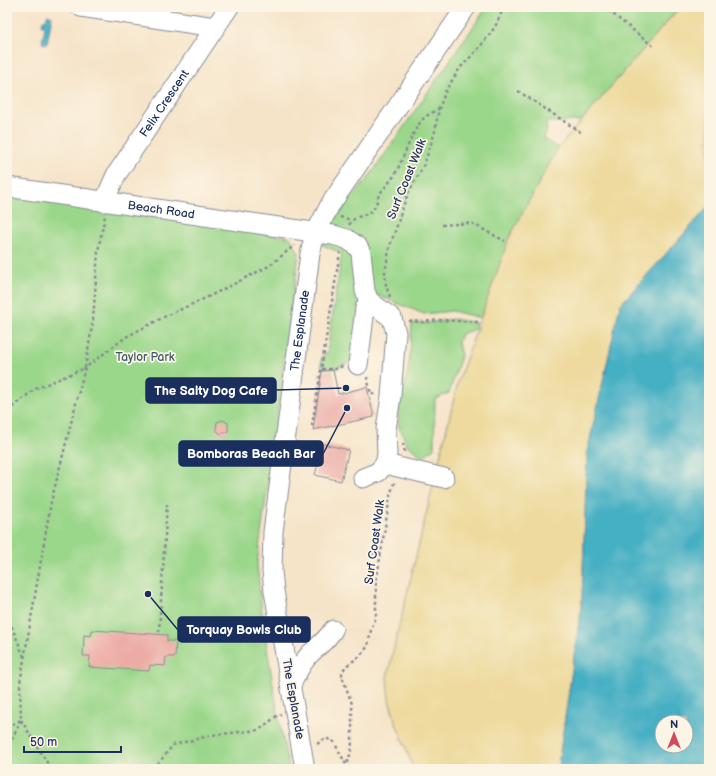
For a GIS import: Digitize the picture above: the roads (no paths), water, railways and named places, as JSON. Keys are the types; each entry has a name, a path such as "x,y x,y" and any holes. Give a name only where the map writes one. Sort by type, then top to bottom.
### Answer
{"street":[{"path":"81,7 215,27"},
{"name":"Felix Crescent","path":"106,202 116,175 228,7"},
{"name":"The Esplanade","path":"304,761 275,599 272,553 281,469 310,254 315,234 330,205 466,7"},
{"name":"Beach Road","path":"7,187 347,239 358,247 361,253 365,291 369,301"},
{"path":"358,365 366,308 369,301 392,318 396,333 391,396 386,429 387,454 390,471"},
{"path":"363,478 378,472 390,471 444,478"},
{"path":"291,685 303,662 321,643 327,640 333,630"}],"water":[{"path":"47,15 52,16 47,44 42,43 45,26 42,25 43,20 46,20"},
{"path":"709,206 709,769 561,769 559,759 582,601 587,453 620,305"}],"place":[{"name":"The Salty Dog Cafe","path":"346,388"},
{"name":"Bomboras Beach Bar","path":"347,408"},
{"name":"Torquay Bowls Club","path":"148,594"}],"park label":[{"name":"Taylor Park","path":"145,357"}]}
